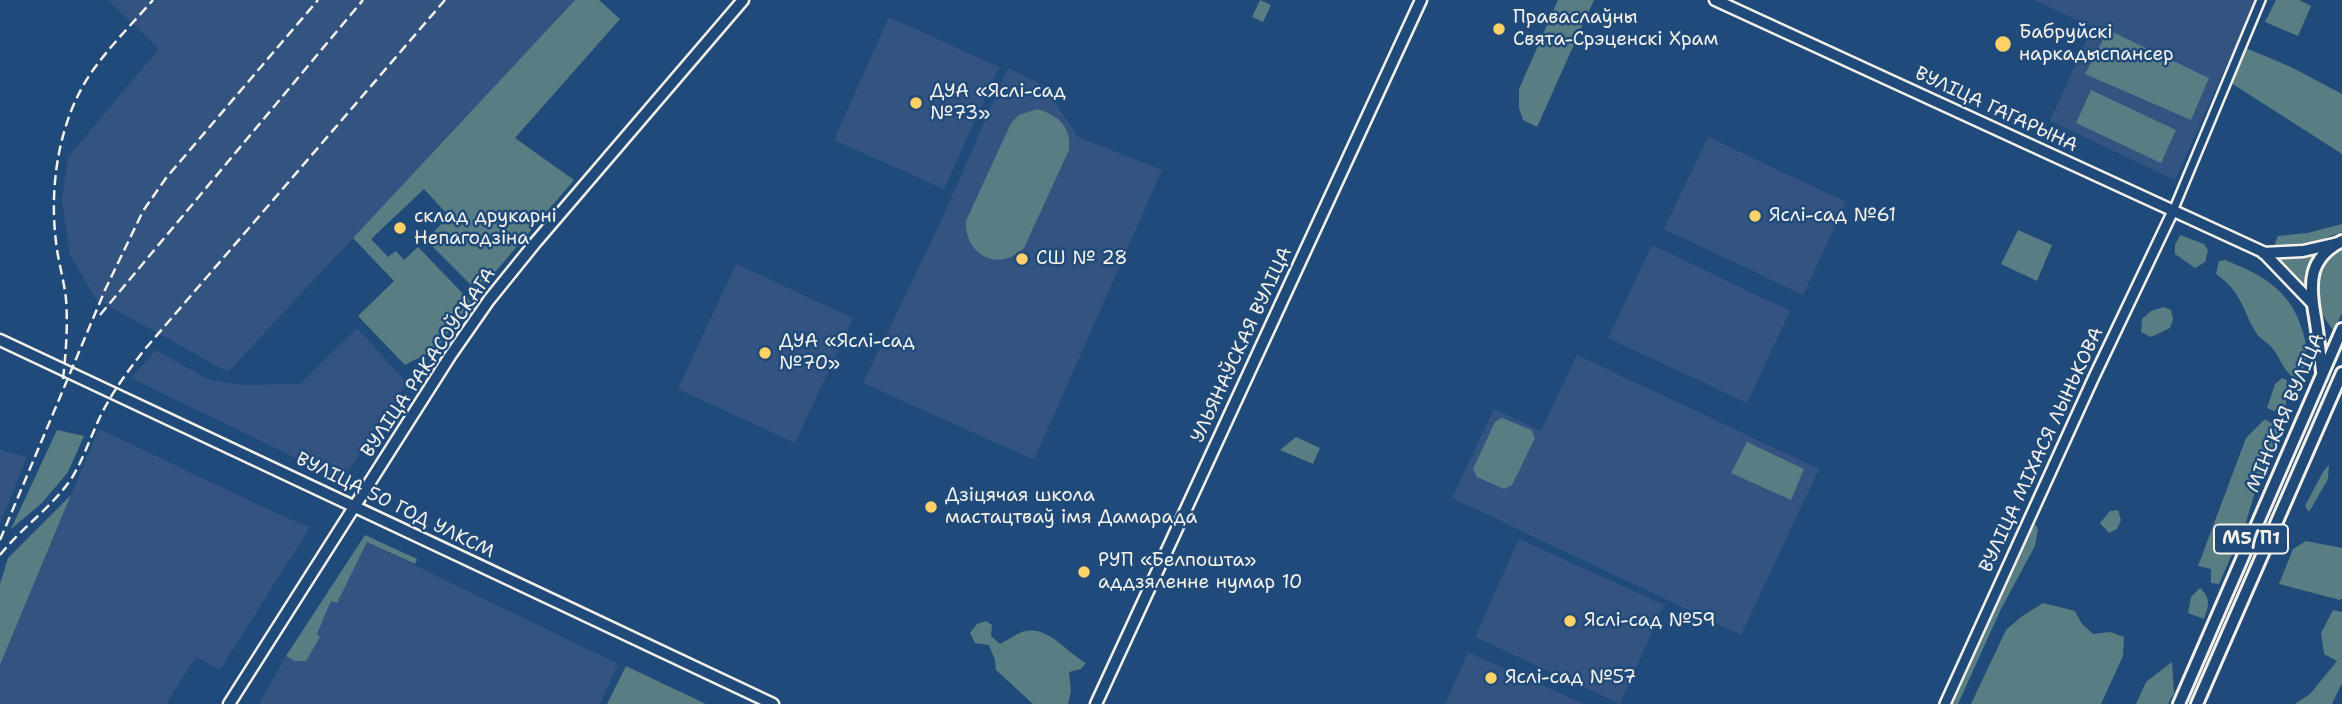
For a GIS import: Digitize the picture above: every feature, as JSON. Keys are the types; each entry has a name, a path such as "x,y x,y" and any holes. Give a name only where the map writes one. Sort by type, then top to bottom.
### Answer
{"main road":[{"name":"ВУЛІЦА РАКАСОЎСКАГА","path":"229,704 450,356 489,300 743,0"},
{"name":"УЛЬЯНАЎСКАЯ ВУЛІЦА","path":"1096,704 1421,0"},
{"name":"ВУЛІЦА ГАГАРЫНА","path":"1715,0 2263,253 2313,308"},
{"name":"ВУЛІЦА ГАГАРЫНА","path":"2263,253 2303,251 2340,242"},
{"path":"2322,374 2310,291 2315,268 2329,249 2340,242"},
{"path":"2313,308 2320,324 2340,337"},
{"name":"МІНСКАЯ ВУЛІЦА","path":"2179,704 2340,337"},
{"name":"ВУЛІЦА 50 ГОД УЛКСМ","path":"0,340 774,704"},
{"name":"МІНСКАЯ ВУЛІЦА","path":"2197,704 2341,377"}],"street":[{"path":"2173,211 2261,0"},
{"name":"ВУЛІЦА МІХАСЯ ЛЫНЬКОВА","path":"1945,704 2173,211"}],"shaded area":[{"path":"108,0 575,0 228,372 96,299 70,255 62,200 68,157 159,49"},
{"path":"2034,0 2256,0 2175,180 2050,121 2092,27"},
{"name":"ДУА «Яслі-сад №73»","path":"889,17 999,67 944,189 834,140"},
{"name":"СШ № 28","path":"1008,68 1051,89 1057,106 1078,137 1162,170 1034,460 863,383 942,219"},
{"name":"Яслі-сад №61","path":"1708,137 1846,202 1803,295 1664,229"},
{"path":"1652,245 1790,311 1747,403 1608,338"},
{"name":"ДУА «Яслі-сад №70»","path":"736,264 853,318 795,443 678,389"},
{"path":"357,328 407,383 345,476 337,478 131,378 156,350 209,380 243,385 300,384"},
{"path":"1577,355 1819,469 1741,635 1452,498 1494,409 1541,431"},
{"path":"99,429 310,527 220,670 196,657 166,704 0,704 0,665"},
{"path":"0,450 27,457 0,524"},
{"name":"Яслі-сад №59","path":"1519,539 1664,605 1620,704 1475,637"},
{"path":"367,542 618,664 600,704 259,704 286,656 306,661 331,601 336,603"},
{"name":"Яслі-сад №57","path":"1468,652 1584,704 1445,704"}],"green space":[{"path":"575,0 599,0 620,19 515,138 574,180 478,292 426,240 449,216 424,189 371,239 388,257 396,251 404,260 418,247 471,302 436,349 405,365 358,316 394,281 353,238"},
{"path":"1260,0 1271,5 1263,22 1252,17"},
{"path":"1558,0 1594,0 1537,127 1523,120 1519,108 1519,89"},
{"path":"2276,0 2299,0 2311,6 2298,36 2265,22"},
{"path":"2108,30 2209,78 2191,120 2085,74"},
{"path":"2241,46 2291,67 2342,94 2342,154 2228,81"},
{"path":"2091,90 2176,130 2161,163 2076,123"},
{"path":"1037,109 1062,123 1068,135 1069,150 1024,248 1004,259 985,257 971,243 966,221 1011,123 1019,115"},
{"path":"2342,224 2342,232 2303,246 2272,250 2278,236 2307,233"},
{"path":"2018,230 2052,245 2037,281 2001,264"},
{"path":"2180,235 2204,244 2208,250 2205,262 2195,268 2175,254 2175,245"},
{"path":"2342,247 2342,313 2334,331 2320,309 2317,287 2323,265"},
{"path":"2320,251 2309,268 2305,291 2287,268 2273,258 2304,256"},
{"path":"2225,260 2266,280 2294,310 2305,340 2306,351 2306,362 2296,380 2285,369 2271,347 2257,334 2232,288 2216,274 2219,261"},
{"path":"2164,307 2171,310 2173,319 2170,328 2151,337 2141,332 2142,319 2151,311"},
{"path":"2282,378 2287,380 2286,407 2274,411 2267,408 2275,384"},
{"path":"1502,418 1531,430 1535,438 1512,485 1504,489 1477,477 1473,469 1495,422"},
{"path":"2265,419 2279,428 2270,459 2257,485 2246,522 2219,584 2211,583 2211,569 2198,566 2246,438"},
{"path":"57,430 84,436 68,472 42,503 11,529"},
{"path":"1296,437 1320,448 1313,464 1280,450"},
{"path":"1747,442 1804,469 1791,500 1731,473"},
{"path":"2329,465 2328,479 2309,512 2305,506"},
{"path":"71,495 0,665 0,584 8,558"},
{"path":"2118,510 2121,520 2117,529 2109,533 2100,523 2110,511"},
{"path":"2035,524 2038,529 2035,546 2001,609 1958,704 1950,704 2022,544"},
{"path":"365,535 417,559 415,564 367,542 337,603 331,601 317,634 320,637 306,661 295,661 286,656"},
{"path":"2306,541 2342,548 2340,600 2279,584 2293,549"},
{"path":"2200,588 2208,602 2204,619 2188,613 2191,597"},
{"path":"2043,603 2075,611 2082,624 2093,634 2110,632 2124,637 2123,656 2101,704 1971,704 2006,630"},
{"path":"2333,610 2342,612 2342,683 2332,704 2295,704 2310,694 2337,661 2324,654 2321,633"},
{"path":"986,621 992,625 991,636 1000,644 1020,633 1035,631 1051,637 1086,663 1081,669 1069,672 1071,691 1068,704 1033,704 996,670 989,645 975,643 970,633 977,624"},
{"path":"2172,662 2174,693 2168,704 2136,704 2146,682"},
{"path":"626,666 706,704 607,704"}],"railway":[{"path":"63,379 67,309 57,249 54,198 64,132 80,91 91,73 153,0"},
{"path":"0,540 105,290 143,211 166,178 318,0"},
{"path":"100,315 363,0"},
{"path":"0,555 57,497 73,476 110,399 145,349 445,0"}],"place":[{"name":"Праваслаўны Свята-Срэценскі Храм","path":"1499,29"},
{"name":"Бабруйскі наркадыспансер","path":"2003,44"},
{"name":"ДУА «Яслі-сад №73»","path":"916,103"},
{"name":"Яслі-сад №61","path":"1755,216"},
{"name":"склад друкарні Непагодзіна","path":"400,228"},
{"name":"СШ № 28","path":"1022,259"},
{"name":"ДУА «Яслі-сад №70»","path":"765,353"},
{"name":"Дзіцячая школа мастацтваў імя Дамарада","path":"931,507"},
{"name":"РУП «Белпошта» аддзяленне нумар 10","path":"1084,572"},
{"name":"Яслі-сад №59","path":"1570,621"},
{"name":"Яслі-сад №57","path":"1491,678"}]}
